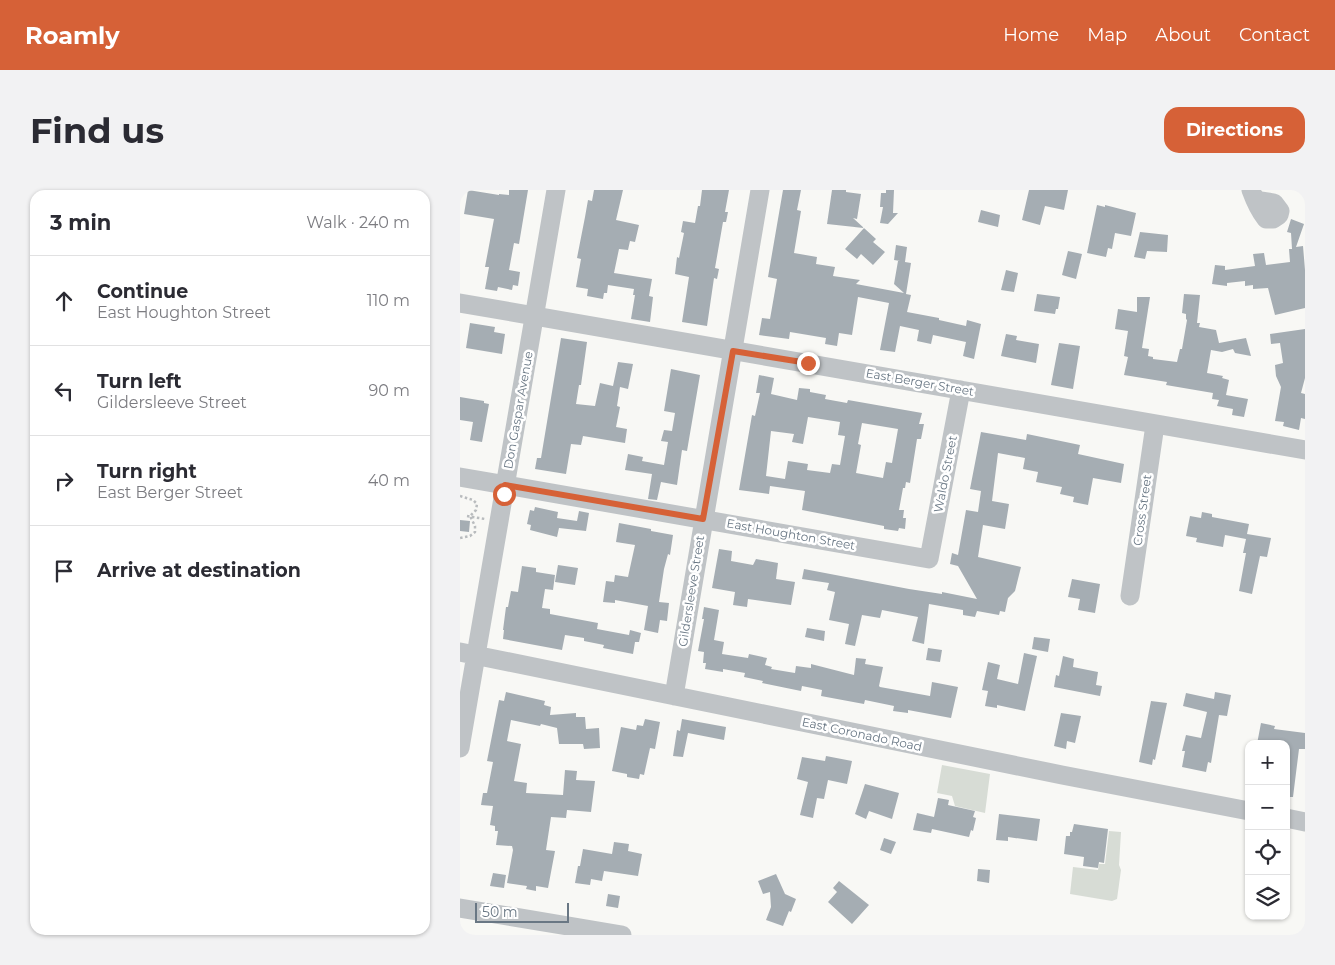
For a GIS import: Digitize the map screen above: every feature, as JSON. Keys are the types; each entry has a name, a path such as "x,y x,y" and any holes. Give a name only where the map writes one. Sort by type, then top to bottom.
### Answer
{"street":[{"name":"Don Gaspar Avenue","path":"460,748 468,654 505,485 556,190"},
{"name":"Gildersleeve Street","path":"674,696 760,190"},
{"name":"East Berger Street","path":"460,303 1305,450"},
{"name":"Waldo Street","path":"929,559 961,390"},
{"name":"Cross Street","path":"1130,596 1154,424"},
{"name":"East Houghton Street","path":"460,477 929,559"},
{"name":"East Coronado Road","path":"468,654 1062,775 1245,810"},
{"path":"1290,819 1305,822"},
{"path":"460,908 622,935"}],"path":[{"path":"460,496 473,500 477,504 476,510 468,516"},
{"path":"468,516 485,519"},
{"path":"460,538 470,536 475,532 475,526 468,516"}],"shaded area":[{"path":"942,765 990,774 985,813 955,806 952,796 937,793"},
{"path":"1109,831 1121,832 1119,865 1121,870 1117,899 1112,901 1070,894 1073,867 1098,870 1099,864 1105,864"}],"building":[{"path":"468,190 509,195 509,190 528,190 519,244 514,243 509,270 520,272 518,286 513,285 512,290 498,287 497,291 485,289 489,267 485,267 494,219 464,214"},
{"path":"594,190 623,190 616,220 639,225 635,242 630,241 628,250 619,249 614,273 652,279 649,296 653,297 650,322 631,319 635,295 633,295 634,289 608,285 607,293 604,293 603,299 587,296 588,289 576,287 581,259 577,258 588,200 592,201"},
{"path":"702,190 729,190 725,212 728,212 726,222 723,222 715,268 719,269 717,279 714,278 707,326 682,322 689,277 675,274 677,257 679,258 684,233 681,232 683,221 695,223"},
{"path":"783,190 801,190 797,210 801,211 794,253 817,257 816,264 835,267 833,276 860,280 856,284 904,293 894,284 898,261 900,261 894,260 896,245 907,247 905,262 911,263 906,294 911,295 907,312 939,318 939,320 966,326 967,320 981,324 974,359 963,356 966,342 933,335 931,344 917,341 919,330 900,326 895,352 880,350 889,303 858,297 852,335 839,333 837,346 825,344 826,338 790,332 789,339 759,335 762,318 770,319 777,279 768,277"},
{"path":"832,190 846,190 846,192 861,194 857,219 853,218 864,228 827,224"},
{"path":"886,190 894,190 893,213 898,213 888,224 880,223 883,207 880,207 881,193 886,193"},
{"path":"1029,190 1068,190 1064,210 1045,206 1040,225 1022,220"},
{"path":"1097,205 1105,207 1105,205 1136,213 1131,236 1115,233 1112,249 1108,248 1106,257 1087,253"},
{"path":"981,210 1000,215 998,227 978,222"},
{"path":"1291,219 1304,224 1296,247 1303,246 1305,308 1275,315 1268,288 1253,289 1253,285 1245,286 1245,281 1227,283 1227,286 1212,284 1215,265 1225,266 1225,270 1255,266 1253,254 1264,253 1266,265 1290,262 1289,249 1292,249 1291,233 1287,232"},
{"path":"864,228 876,239 873,242 885,252 873,265 861,254 857,259 845,249"},
{"path":"1140,232 1168,235 1167,252 1147,251 1145,259 1134,257"},
{"path":"1068,251 1082,254 1076,279 1062,275"},
{"path":"1006,270 1018,273 1014,292 1001,290"},
{"path":"1037,294 1060,297 1055,314 1034,311"},
{"path":"1184,294 1200,295 1197,323 1200,323 1199,327 1216,330 1219,343 1246,338 1251,356 1235,353 1233,349 1222,352 1211,350 1207,373 1223,376 1222,378 1229,380 1226,395 1248,399 1244,417 1232,415 1233,409 1217,406 1219,400 1212,399 1213,393 1166,385 1167,382 1124,375 1128,357 1124,356 1128,331 1115,329 1118,309 1137,312 1137,297 1150,297 1142,348 1149,349 1148,356 1153,357 1153,359 1177,362 1180,349 1182,349 1187,320 1186,314 1182,313"},
{"path":"470,323 495,327 494,332 505,334 502,354 466,348"},
{"path":"1305,329 1305,378 1301,393 1305,394 1305,419 1301,418 1299,430 1283,426 1284,422 1275,421 1281,387 1276,376 1275,365 1283,363 1280,343 1271,344 1270,334"},
{"path":"1006,334 1017,336 1016,340 1039,344 1036,363 1001,356"},
{"path":"561,338 587,342 581,385 579,385 576,404 595,406 600,383 613,386 618,362 633,364 628,389 620,387 617,406 620,407 616,427 627,429 625,443 583,436 581,445 571,444 566,474 535,469 537,458 541,458"},
{"path":"1059,343 1080,346 1073,389 1051,385"},
{"path":"671,369 700,375 687,451 682,450 677,485 661,482 657,500 648,499 652,474 625,470 628,454 643,457 642,461 664,465 668,442 661,441 664,430 672,431 675,413 664,411"},
{"path":"759,375 774,378 771,394 797,400 799,388 810,389 810,392 826,395 825,399 847,403 848,400 922,413 919,424 924,424 921,439 917,439 910,483 906,482 905,488 903,488 899,510 904,510 903,518 906,518 905,529 899,528 898,531 884,529 884,526 802,510 805,491 770,486 769,494 739,490 752,415 755,416 760,393 756,393","holes":["808,417 840,422 838,435 845,436 840,465 832,464 830,473 807,470 808,464 788,461 785,479 766,476 771,431 794,434 792,442 803,444","862,423 898,429 892,463 886,462 883,478 856,473 861,445 858,444"]},
{"path":"460,397 484,401 484,403 489,404 482,442 470,440 473,422 460,420"},
{"path":"981,432 1026,440 1027,434 1080,445 1078,454 1124,464 1121,483 1093,478 1088,505 1073,502 1074,497 1060,494 1062,487 1036,482 1038,472 1023,469 1025,458 998,453 992,501 1009,504 1005,529 983,525 978,557 1021,567 1015,591 1008,598 1005,612 1000,611 999,615 977,611 975,617 963,615 963,610 929,604 924,644 912,641 918,617 882,610 880,618 862,615 855,646 845,644 849,624 829,620 835,592 827,590 829,583 802,579 804,569 909,589 942,594 942,592 977,599 958,566 950,564 952,553 958,555 966,510 978,512 981,491 970,489"},
{"path":"535,507 558,512 557,518 577,521 579,511 589,513 586,531 559,528 557,537 530,530 531,525 527,524 530,510 534,511"},
{"path":"1202,512 1212,514 1212,517 1249,524 1247,534 1271,538 1267,557 1260,556 1252,594 1239,591 1246,553 1243,553 1246,539 1225,535 1223,547 1196,542 1197,538 1186,536 1190,516 1201,518"},
{"path":"460,520 470,521 469,532 460,531"},
{"path":"619,523 673,535 670,555 668,554 664,569 659,602 669,603 667,621 660,620 658,633 644,630 648,606 615,600 615,603 603,602 606,581 614,582 615,575 628,577 635,545 616,542"},
{"path":"719,549 732,551 731,561 753,565 756,559 778,563 776,579 795,582 791,605 748,599 747,607 733,605 735,592 712,588"},
{"path":"558,565 578,568 575,585 555,582"},
{"path":"522,566 536,568 536,572 555,575 553,590 545,589 542,608 550,609 550,614 598,623 597,629 629,635 630,630 641,633 639,642 635,642 633,654 603,648 604,645 584,641 584,638 565,635 562,650 503,639 506,607 508,607 511,591 518,592"},
{"path":"1072,579 1100,584 1095,613 1078,610 1080,599 1068,597"},
{"path":"704,607 719,610 714,640 724,642 722,654 748,658 749,654 767,658 765,665 772,667 771,669 795,673 796,666 811,668 811,664 854,675 856,658 866,659 865,664 883,667 880,687 930,696 932,682 958,687 951,718 908,710 908,713 893,711 894,706 865,700 864,704 821,696 822,690 802,686 801,691 762,683 763,681 744,677 745,673 723,669 723,672 705,669 706,663 703,663 704,652 698,651 704,619 702,619"},
{"path":"807,628 825,631 824,641 805,637"},
{"path":"1034,637 1050,639 1048,652 1032,649"},
{"path":"928,648 942,650 940,662 926,660"},
{"path":"1024,653 1037,656 1025,711 997,705 997,708 985,706 988,691 982,690 988,662 1000,665 997,679 1018,684"},
{"path":"1063,656 1074,659 1073,667 1098,672 1096,685 1102,686 1100,696 1054,687 1056,675 1059,676"},
{"path":"506,692 545,701 544,705 551,707 550,715 576,713 576,717 585,717 586,729 599,728 600,748 584,749 583,744 559,744 557,728 511,720 507,741 521,744 514,781 527,783 526,793 563,795 565,770 577,771 576,780 595,781 591,812 567,810 566,818 551,817 546,850 555,851 548,888 536,886 536,891 526,889 527,886 507,883 513,850 512,846 496,845 498,831 495,831 495,826 490,825 493,806 481,805 483,793 487,793 493,762 487,761 499,700 504,701"},
{"path":"1215,692 1231,695 1227,716 1219,715 1211,763 1208,762 1206,772 1182,767 1185,751 1182,751 1186,735 1201,738 1207,712 1183,706 1186,693 1214,699"},
{"path":"1151,701 1167,703 1155,760 1153,759 1152,765 1139,762"},
{"path":"1061,713 1081,716 1075,743 1067,741 1066,749 1054,746"},
{"path":"645,719 660,722 655,749 650,748 644,775 640,774 639,779 612,771 621,727 636,730 637,725 643,726"},
{"path":"682,719 726,727 724,740 688,733 683,757 673,756 677,730 680,731"},
{"path":"1261,723 1275,726 1274,729 1305,733 1305,749 1299,749 1293,797 1290,797 1290,740 1258,740"},
{"path":"826,756 852,761 847,784 828,780 824,799 817,798 813,818 800,815 808,782 797,779 802,757 825,761"},
{"path":"865,784 899,793 892,819 869,811 866,819 855,814"},
{"path":"938,798 949,800 948,805 975,811 973,817 976,818 973,831 971,830 969,837 932,829 931,833 913,830 917,813 934,817"},
{"path":"999,814 1040,819 1037,841 1008,837 1008,841 996,840"},
{"path":"1074,824 1108,829 1104,863 1099,862 1098,868 1083,866 1084,857 1064,854 1066,836 1070,836"},
{"path":"884,838 896,842 891,854 880,850"},
{"path":"614,842 629,844 628,851 642,854 638,876 604,871 602,881 591,879 590,885 575,883 583,849 612,854"},
{"path":"978,869 990,870 989,883 977,881"},
{"path":"493,873 506,875 504,888 490,886"},
{"path":"776,874 785,894 796,899 783,926 766,920 771,907 770,892 763,894 758,881"},
{"path":"839,881 869,905 852,924 828,902 837,892 833,888"},
{"path":"608,894 620,896 618,908 606,906"}],"route":[{"path":"504,494 505,485 703,519 733,351 808,363"}]}
